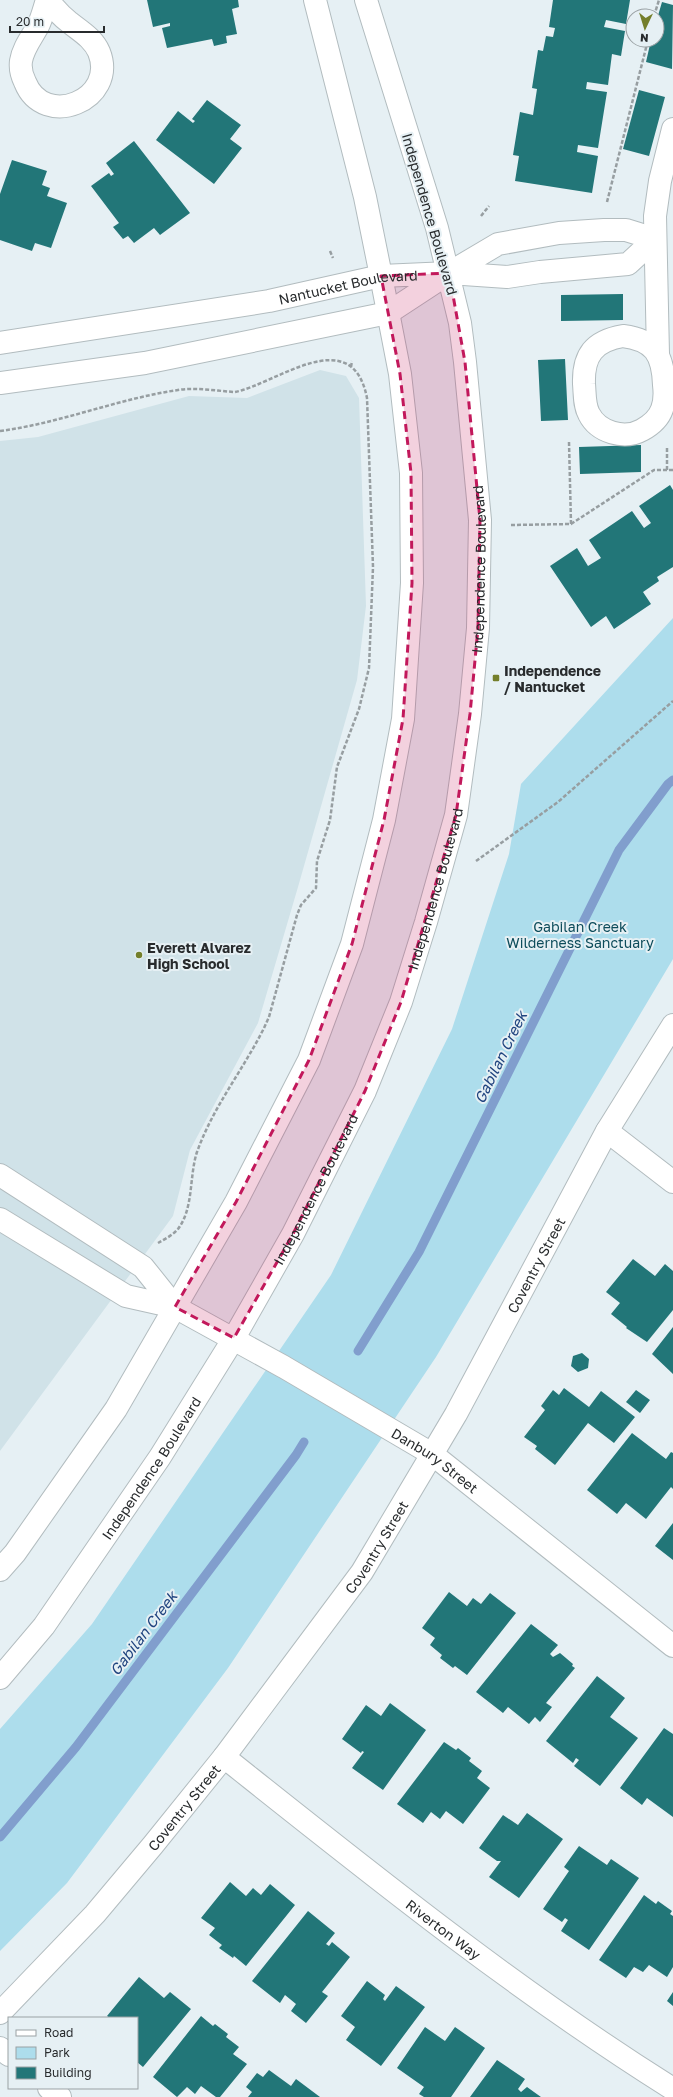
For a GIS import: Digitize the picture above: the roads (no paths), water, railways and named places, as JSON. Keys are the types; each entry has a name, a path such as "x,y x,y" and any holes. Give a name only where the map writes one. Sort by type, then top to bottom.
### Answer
{"street":[{"path":"48,0 68,22 92,40 99,52 102,64 100,78 94,89 85,99 73,105 60,107 47,104 35,97 27,87 22,75 21,62 25,49 39,24 48,0"},
{"path":"0,1570 15,1553 116,1409 236,1202 309,1060 352,944 384,820 403,719 412,583 411,473 400,374 365,197 315,0"},
{"name":"Independence Boulevard","path":"0,1678 44,1626 160,1457 234,1338 296,1228 365,1091 401,1002 426,922 456,815 470,714 478,628 480,520 476,462 465,362 460,323 437,228 366,0"},
{"path":"658,354 649,344 636,338 623,336 609,338 597,346 588,356 584,369 584,401 589,414 596,423 605,430 616,434 627,435 638,432 648,427 656,419 662,409 665,398 664,367 658,354 664,239 657,194 673,130"},
{"path":"449,273 498,244 559,233 626,230 664,239"},
{"path":"449,273 507,277 540,272 628,264 664,239"},
{"name":"Nantucket Boulevard","path":"0,343 269,301 381,276 449,273"},
{"name":"Nantucket Boulevard","path":"0,383 146,363 388,313 449,273"},
{"name":"Coventry Street","path":"0,2013 95,1914 224,1757 362,1572 463,1400 607,1131 673,1026"},
{"path":"607,1131 673,1182"},
{"path":"0,1175 143,1267 175,1307"},
{"path":"0,1219 126,1296 175,1307"},
{"name":"Danbury Street","path":"175,1307 234,1338 432,1454 673,1646"},
{"name":"Riverton Way","path":"224,1757 471,1950 558,2012 673,2089"},
{"path":"0,2048 8,2054"},
{"path":"50,2089 60,2097"}],"waterway":[{"name":"Gabilan Creek","path":"358,1351 419,1252 619,850 668,784 673,780"},
{"name":"Gabilan Creek","path":"0,1837 76,1747 296,1455 304,1442"}],"place":[{"name":"Independence / Nantucket","path":"496,678"},
{"name":"Everett Alvarez High School","path":"139,955"}],"park label":[{"name":"Gabilan Creek Wilderness Sanctuary","path":"580,934"}]}
